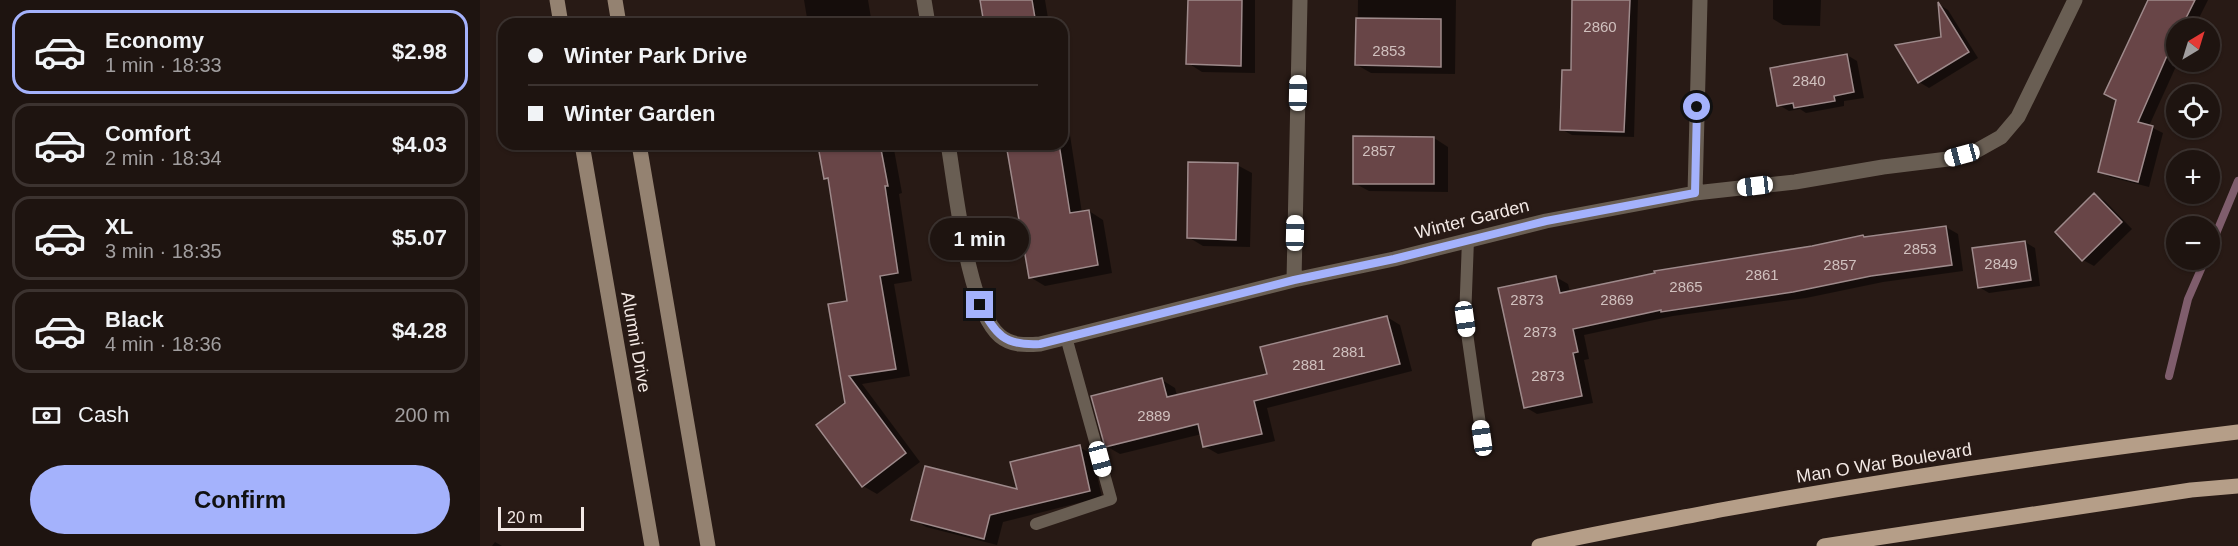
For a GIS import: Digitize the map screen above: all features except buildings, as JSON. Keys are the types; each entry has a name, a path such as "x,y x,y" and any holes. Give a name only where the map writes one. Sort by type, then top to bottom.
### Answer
{"main road":[{"path":"557,0 560,18"},
{"path":"615,0 618,18"},
{"name":"Alumni Drive","path":"583,150 652,546"},
{"name":"Alumni Drive","path":"640,150 708,546"},
{"name":"Man O War Boulevard","path":"1539,546 1846,487 2238,432"},
{"path":"1824,546 2180,492 2238,486"}],"street":[{"path":"924,0 927,18"},
{"path":"1294,280 1300,0"},
{"path":"1695,193 1700,0"},
{"name":"Winter Garden","path":"949,150 970,269 980,305 990,324 1001,337 1022,345 1040,344 1294,280 1394,259 1546,221 1695,193 1795,182 1948,159 1976,151 2001,137 2018,117 2075,0"}],"lane":[{"path":"1468,240 1465,319 1482,438"},
{"path":"1036,525 1111,500 1066,337"}],"waterway":[{"path":"2220,224 2238,181"},
{"path":"2169,376 2188,299 2201,270"}],"route":[{"path":"980,305 990,324 1001,337 1022,345 1040,344 1294,280 1394,259 1546,221 1695,193 1697,107"}]}
